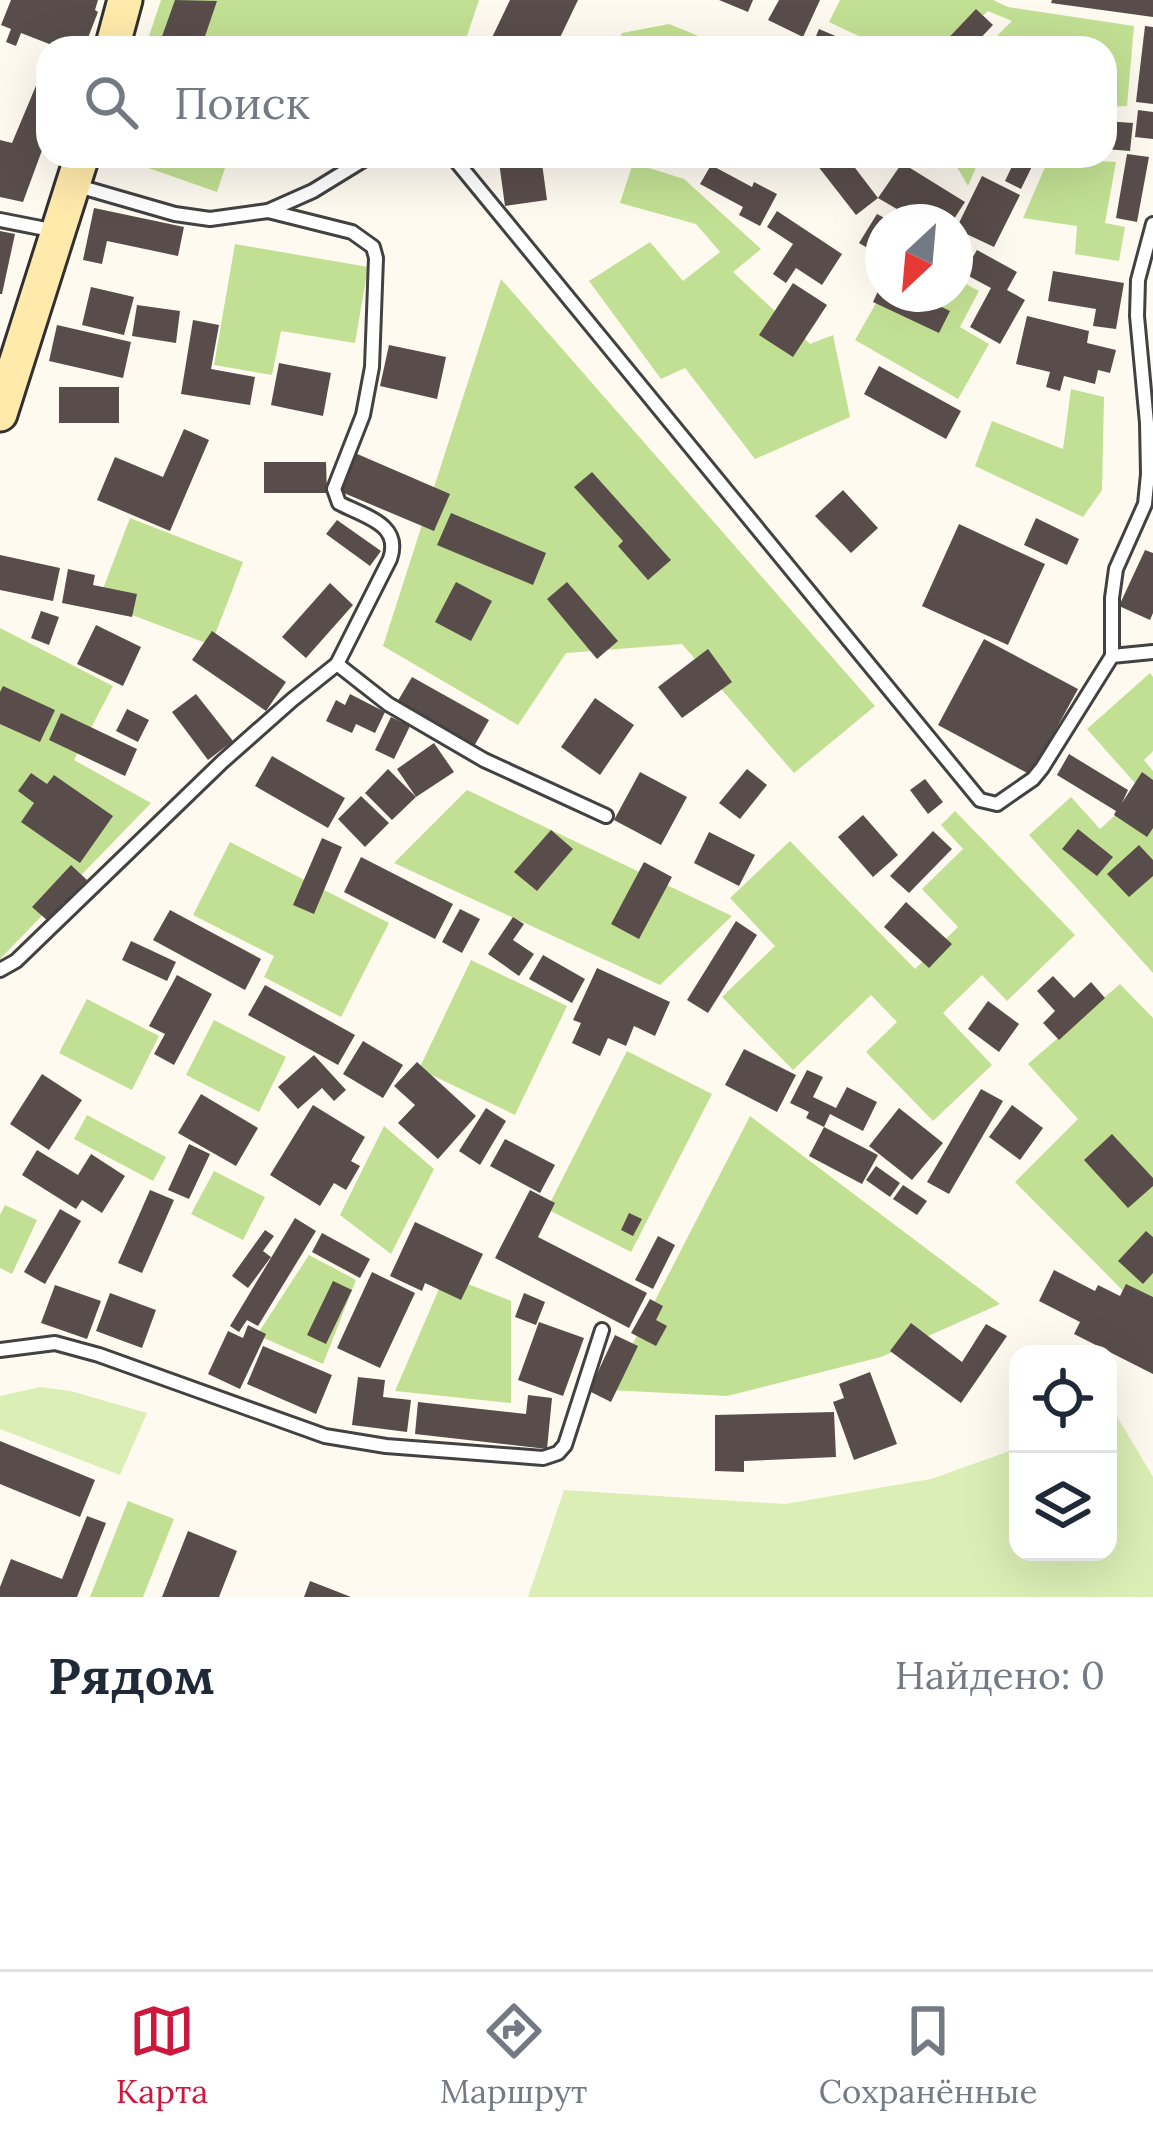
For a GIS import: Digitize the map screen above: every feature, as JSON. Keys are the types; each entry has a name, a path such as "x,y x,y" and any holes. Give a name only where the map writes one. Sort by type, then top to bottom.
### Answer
{"street":[{"path":"115,36 125,0"},
{"path":"0,414 78,171"}],"lane":[{"path":"78,171 175,214 210,219 268,211 350,168"},
{"path":"462,168 980,800 997,804 1033,779 1112,656 1115,569 1144,504 1148,474 1137,316 1138,280 1153,224"},
{"path":"0,970 16,961 222,762 337,664 394,545 386,529 339,503 334,489 363,415 372,367 373,247 352,232 268,211"},
{"path":"0,220 57,232"},
{"path":"1112,656 1153,652"},
{"path":"337,664 388,704 484,760 606,817"},
{"path":"0,1350 55,1343 325,1436 386,1446 543,1458 566,1444 602,1330"}],"green space":[{"path":"161,0 479,0 467,36 149,36"},
{"path":"840,0 993,0 1008,7 1134,26 1127,106 1117,106 1117,36 997,36 1012,21 988,11 960,36 859,36 829,22"},
{"path":"669,24 698,36 620,36"},
{"path":"148,168 225,168 217,192"},
{"path":"631,168 684,179 761,249 733,272 810,344 833,335 850,417 755,459 685,368 661,379 589,281 650,242 683,281 720,252 696,224 620,203"},
{"path":"958,168 976,168 968,186"},
{"path":"1045,168 1115,168 1105,223 1125,227 1119,261 1075,254 1077,226 1023,218"},
{"path":"235,244 368,267 355,343 281,331 272,375 214,365"},
{"path":"501,279 875,706 794,773 682,644 566,653 518,725 383,646"},
{"path":"871,312 968,312 960,327 989,344 958,399 855,340"},
{"path":"1071,389 1104,397 1102,490 1083,517 975,466 992,421 1063,449"},
{"path":"130,518 243,562 211,645 98,602"},
{"path":"0,628 113,686 74,760 151,803 0,959"},
{"path":"1150,673 1153,751 1144,760 1153,771 1153,973 1029,835 1071,797 1100,829 1142,791 1087,729"},
{"path":"467,790 732,916 660,985 394,863"},
{"path":"955,811 1075,935 1007,1001 982,975 943,1013 992,1065 933,1121 866,1052 897,1022 871,995 793,1070 722,997 775,946 730,898 790,841 915,969 958,927 922,889 963,849 941,825"},
{"path":"230,842 389,923 341,1017 264,977 274,956 193,915"},
{"path":"471,960 567,1006 515,1115 419,1069"},
{"path":"1120,984 1153,1018 1153,1321 1015,1182 1078,1119 1028,1064"},
{"path":"87,999 159,1036 132,1090 59,1053"},
{"path":"214,1020 286,1057 259,1112 186,1075"},
{"path":"627,1051 712,1094 631,1252 547,1209"},
{"path":"87,1115 166,1157 153,1181 74,1139"},
{"path":"750,1116 1000,1304 881,1357 727,1396 609,1390"},
{"path":"384,1126 434,1169 391,1254 340,1215"},
{"path":"214,1171 265,1197 243,1240 191,1214"},
{"path":"5,1205 37,1220 12,1274 0,1268 0,1215"},
{"path":"309,1255 356,1280 323,1364 257,1335"},
{"path":"445,1275 511,1301 511,1403 395,1391"},
{"path":"40,1387 147,1413 120,1475 0,1429 0,1396"},
{"path":"1117,1416 1153,1477 1153,1597 528,1597 564,1490 785,1504 931,1479 1009,1451 1009,1561 1117,1561"},
{"path":"128,1501 174,1519 143,1597 90,1597"}],"building":[{"path":"11,0 98,0 89,36 36,39 21,33 16,46 6,42 11,29 1,25"},
{"path":"175,0 217,1 205,36 162,36"},
{"path":"510,0 578,0 561,36 493,36"},
{"path":"719,0 753,0 748,12"},
{"path":"779,0 820,0 803,36 768,20"},
{"path":"1153,0 1153,17 1051,3"},
{"path":"976,9 993,25 982,36 950,36"},
{"path":"1145,26 1153,27 1153,104 1136,102"},
{"path":"36,86 36,167 23,202 0,197 0,140 12,143"},
{"path":"1138,110 1153,112 1153,139 1135,137"},
{"path":"1117,122 1133,123 1130,151 1117,150"},
{"path":"1127,154 1149,157 1137,222 1116,218"},
{"path":"500,168 543,168 547,200 505,206"},
{"path":"709,168 717,168 777,194 760,226 739,215 743,207 700,184"},
{"path":"819,168 855,168 878,198 856,215"},
{"path":"899,168 910,168 965,202 964,204 888,204 878,198"},
{"path":"1011,168 1031,168 1021,189 1005,181"},
{"path":"982,176 1020,195 994,247 973,237 973,204 968,204"},
{"path":"94,208 184,227 178,256 107,241 102,264 83,260"},
{"path":"777,211 842,254 822,285 796,268 786,283 773,274 793,244 767,227"},
{"path":"0,231 15,234 2,294 0,294"},
{"path":"977,250 1017,272 1007,290 1025,300 1000,344 970,327 991,288 973,278"},
{"path":"1053,271 1124,283 1116,329 1093,326 1096,309 1048,301"},
{"path":"793,283 827,305 793,357 759,335"},
{"path":"91,287 134,297 124,335 82,325"},
{"path":"137,305 180,311 176,343 132,336"},
{"path":"894,312 950,312 939,333"},
{"path":"1027,316 1089,331 1087,343 1116,350 1110,373 1098,370 1095,384 1064,376 1060,391 1046,387 1050,372 1016,364"},
{"path":"193,320 219,325 211,369 255,377 250,405 181,394"},
{"path":"57,325 131,342 123,378 49,361"},
{"path":"389,345 446,357 437,399 380,386"},
{"path":"279,363 331,373 323,416 271,405"},
{"path":"879,366 961,411 946,439 864,394"},
{"path":"59,387 119,387 119,423 59,423"},
{"path":"184,429 209,440 170,531 97,500 115,457 163,477"},
{"path":"355,453 450,494 434,531 339,491"},
{"path":"264,462 326,462 327,493 264,493"},
{"path":"592,472 671,560 648,580 618,546 623,541 574,487"},
{"path":"843,490 878,528 851,553 815,516"},
{"path":"451,513 546,553 533,585 437,545"},
{"path":"1036,518 1079,539 1067,565 1024,545"},
{"path":"337,520 381,551 370,566 326,534"},
{"path":"959,524 1045,564 1008,645 922,606"},
{"path":"1145,550 1153,553 1150,620 1119,606"},
{"path":"0,555 60,568 53,601 0,590"},
{"path":"68,569 95,575 93,585 137,594 132,617 62,603"},
{"path":"456,582 492,601 471,641 435,622"},
{"path":"567,582 618,641 597,659 547,599"},
{"path":"330,583 353,605 306,658 282,637"},
{"path":"41,611 59,617 49,645 31,638"},
{"path":"96,625 141,647 123,686 77,664"},
{"path":"212,631 286,682 266,711 192,660"},
{"path":"984,639 1078,689 1031,775 938,725"},
{"path":"708,649 732,682 682,718 658,687"},
{"path":"412,677 489,720 473,748 396,704"},
{"path":"3,686 55,710 40,742 0,724"},
{"path":"196,694 233,741 208,760 172,712"},
{"path":"350,694 385,712 375,733 356,724 352,733 326,721 336,700 345,705"},
{"path":"595,698 634,725 600,775 561,747"},
{"path":"127,709 149,720 138,742 116,731"},
{"path":"61,713 137,749 125,776 49,740"},
{"path":"391,717 410,726 394,759 375,750"},
{"path":"434,743 454,772 416,797 397,769"},
{"path":"1069,754 1128,790 1122,803 1142,772 1153,780 1153,828 1147,837 1114,815 1116,811 1057,775"},
{"path":"272,756 345,798 328,828 255,786"},
{"path":"388,769 416,797 392,820 365,793"},
{"path":"747,769 767,785 740,819 719,803"},
{"path":"640,772 687,797 661,845 614,820"},
{"path":"31,773 47,784 54,775 113,816 80,863 21,822 34,803 18,791"},
{"path":"925,779 943,802 928,814 910,790"},
{"path":"361,796 389,823 365,847 338,819"},
{"path":"863,815 898,855 873,877 838,837"},
{"path":"1078,829 1113,857 1097,876 1062,849"},
{"path":"551,830 573,849 537,891 514,872"},
{"path":"933,831 952,849 909,893 890,876"},
{"path":"709,832 755,855 739,886 694,863"},
{"path":"322,838 342,847 314,914 293,905"},
{"path":"1139,845 1153,860 1153,876 1129,897 1107,874"},
{"path":"361,857 453,904 435,939 344,892"},
{"path":"644,862 672,877 639,939 611,924"},
{"path":"71,865 87,880 48,921 32,907"},
{"path":"906,902 952,944 929,968 884,927"},
{"path":"460,909 480,919 462,953 442,942"},
{"path":"170,910 261,959 245,990 153,940"},
{"path":"513,917 524,924 513,940 534,954 519,976 488,954"},
{"path":"736,921 757,935 708,1013 687,1000"},
{"path":"131,941 176,962 167,981 122,960"},
{"path":"543,955 585,979 572,1003 529,979"},
{"path":"597,968 670,1002 655,1036 634,1026 626,1046 608,1038 600,1056 572,1043 581,1023 573,1020"},
{"path":"177,975 212,994 174,1065 154,1054 165,1034 149,1026"},
{"path":"1053,976 1074,998 1091,982 1105,998 1059,1040 1043,1023 1055,1011 1037,991"},
{"path":"265,985 355,1035 338,1065 248,1015"},
{"path":"988,1001 1019,1024 999,1052 968,1029"},
{"path":"363,1041 403,1065 383,1098 343,1074"},
{"path":"744,1049 796,1075 777,1112 725,1085"},
{"path":"314,1055 346,1090 334,1101 322,1088 298,1109 278,1087"},
{"path":"417,1062 476,1116 438,1159 398,1123 415,1105 394,1086"},
{"path":"807,1070 823,1077 813,1097 836,1108 847,1087 877,1102 863,1131 830,1114 824,1127 806,1118 809,1112 790,1103"},
{"path":"42,1074 82,1100 49,1150 10,1124"},
{"path":"981,1089 1003,1101 949,1194 927,1182"},
{"path":"201,1094 258,1128 236,1166 178,1133"},
{"path":"313,1105 365,1137 351,1161 360,1166 346,1190 334,1183 320,1206 270,1175"},
{"path":"1012,1105 1043,1128 1020,1160 989,1137"},
{"path":"486,1108 506,1121 480,1165 459,1151"},
{"path":"899,1108 943,1143 912,1180 869,1146"},
{"path":"824,1127 878,1155 862,1184 809,1156"},
{"path":"1112,1134 1153,1178 1153,1186 1128,1208 1084,1160"},
{"path":"505,1139 555,1165 540,1193 490,1166"},
{"path":"189,1144 210,1154 189,1199 168,1190"},
{"path":"37,1150 78,1175 91,1154 125,1176 102,1213 82,1200 76,1209 22,1175"},
{"path":"876,1166 900,1183 890,1197 866,1180"},
{"path":"903,1185 927,1201 917,1215 893,1199"},
{"path":"150,1190 174,1200 142,1273 118,1263"},
{"path":"530,1190 555,1203 538,1237 647,1293 629,1328 495,1258"},
{"path":"60,1209 81,1221 45,1284 24,1272"},
{"path":"629,1213 642,1219 633,1236 621,1230"},
{"path":"295,1218 316,1231 258,1326 247,1320 239,1332 230,1326"},
{"path":"415,1222 483,1254 461,1300 425,1283 422,1291 390,1276"},
{"path":"265,1230 274,1236 263,1251 271,1257 248,1288 232,1276"},
{"path":"1146,1231 1153,1237 1153,1273 1143,1284 1118,1261"},
{"path":"322,1233 370,1259 360,1278 312,1252"},
{"path":"658,1236 675,1245 653,1289 635,1280"},
{"path":"1054,1270 1095,1291 1098,1285 1120,1296 1126,1284 1153,1297 1153,1374 1117,1356 1117,1345 1096,1345 1074,1334 1080,1322 1039,1301"},
{"path":"372,1272 415,1293 380,1368 337,1348"},
{"path":"333,1281 352,1290 326,1344 307,1335"},
{"path":"55,1285 101,1301 87,1339 41,1323"},
{"path":"110,1293 156,1310 142,1348 96,1331"},
{"path":"524,1293 545,1302 536,1325 515,1317"},
{"path":"650,1299 663,1306 656,1320 667,1326 656,1346 631,1333"},
{"path":"539,1322 584,1338 563,1396 518,1380"},
{"path":"911,1323 962,1362 986,1324 1007,1336 961,1403 890,1351"},
{"path":"248,1325 266,1334 240,1389 208,1374 228,1331 243,1338"},
{"path":"615,1335 638,1346 611,1402 589,1391"},
{"path":"263,1346 332,1375 316,1414 247,1384"},
{"path":"870,1372 897,1444 854,1460 833,1402 844,1398 839,1384"},
{"path":"358,1377 385,1380 383,1397 411,1400 407,1432 352,1425"},
{"path":"528,1395 552,1398 547,1449 415,1434 418,1402 526,1414"},
{"path":"834,1412 836,1457 744,1461 744,1472 715,1471 715,1415"},
{"path":"0,1441 95,1480 80,1517 0,1484"},
{"path":"87,1516 106,1523 77,1597 0,1597 11,1559 62,1579"},
{"path":"188,1531 237,1551 219,1597 162,1597"},
{"path":"310,1581 351,1597 304,1597"}]}
